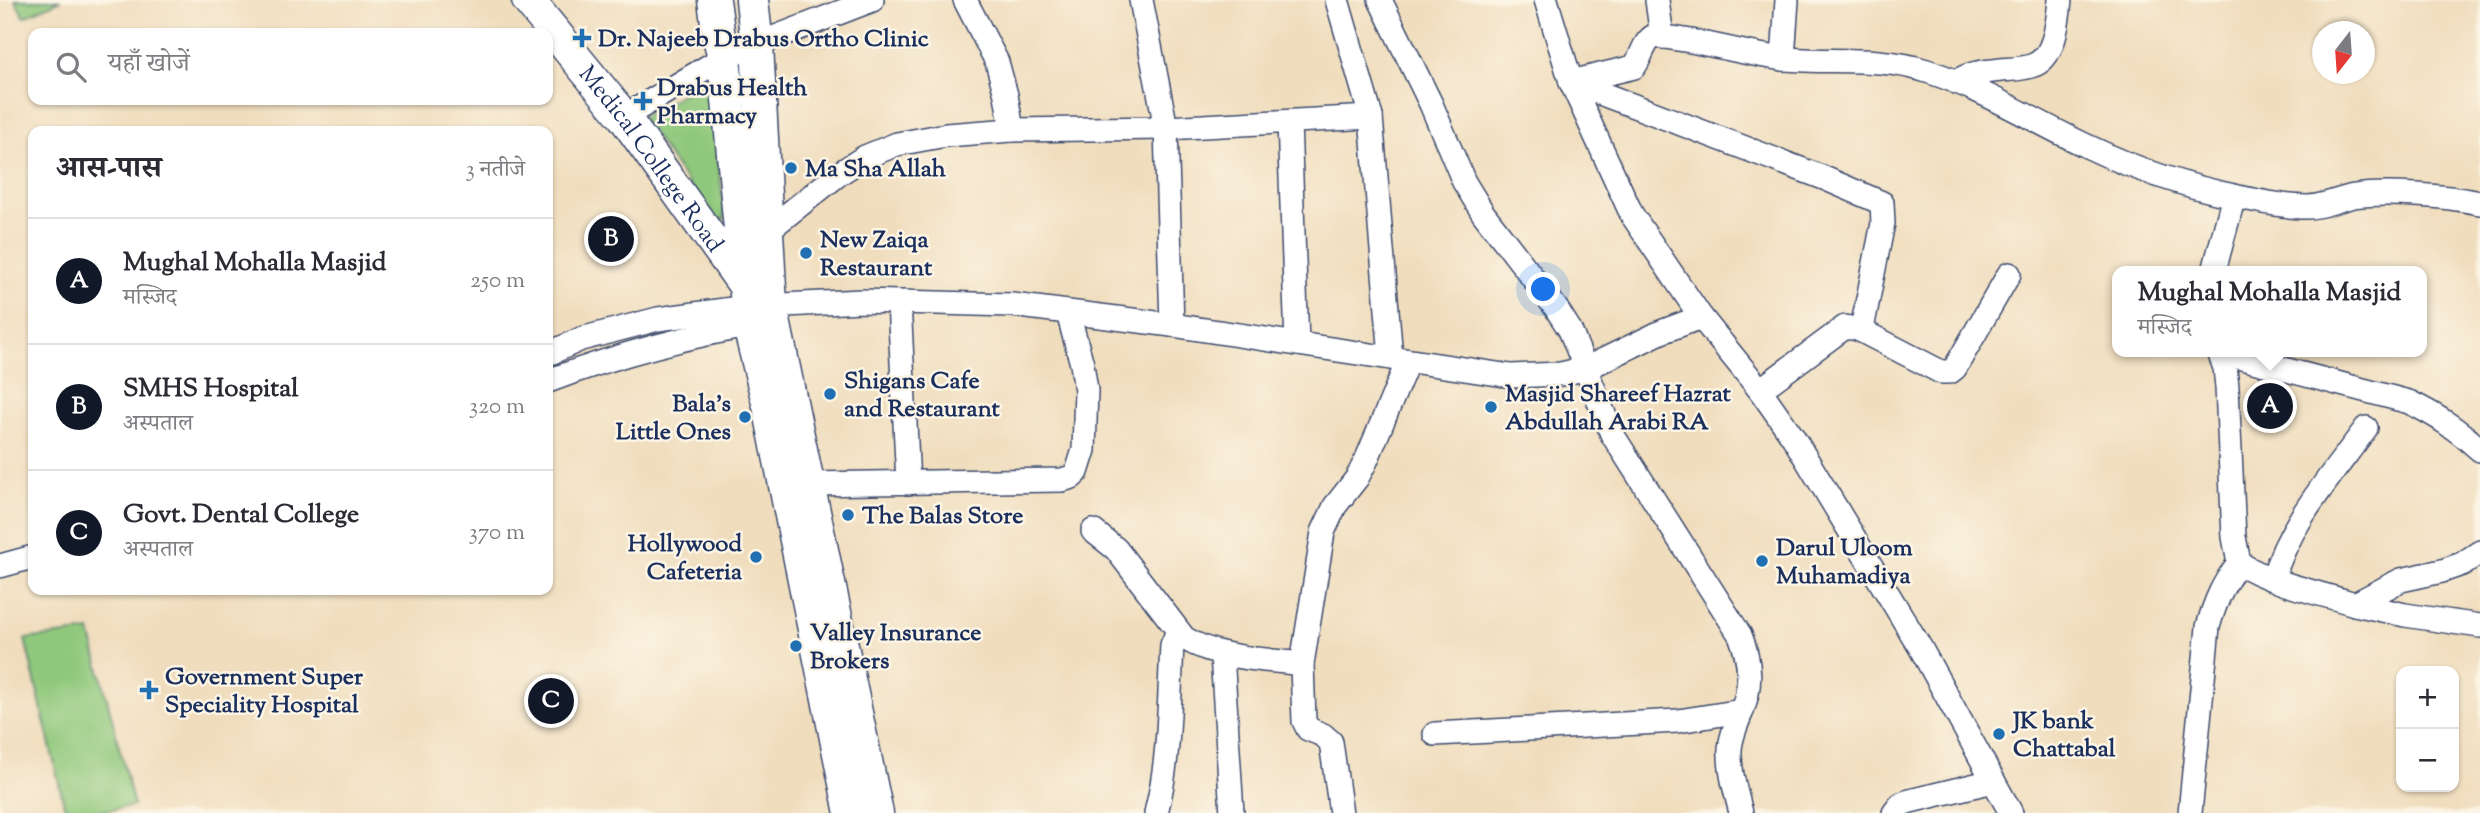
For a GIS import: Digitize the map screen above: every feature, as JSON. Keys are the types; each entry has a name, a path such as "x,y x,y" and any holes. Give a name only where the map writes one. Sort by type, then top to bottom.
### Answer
{"main road":[{"name":"Medical College Road","path":"528,0 551,28"},
{"path":"714,0 774,433 851,813"},
{"path":"752,0 767,231 757,309 809,484 877,813"},
{"name":"Medical College Road","path":"553,30 624,117 757,309"}],"street":[{"path":"624,117 724,57 872,0"},
{"path":"965,0 997,62 1012,130"},
{"path":"1141,0 1166,128 1172,325"},
{"path":"1337,0 1371,117 1400,360 1366,461 1327,520 1302,664 1304,721 1308,729 1323,735 1331,742 1341,813"},
{"path":"1380,0 1431,104 1464,182 1483,213 1595,364 1612,434 1740,635 1750,670 1749,690 1733,732 1730,767 1741,813"},
{"path":"1546,0 1570,82 1632,215 1701,317 1760,390 1793,437 1920,647 2011,813"},
{"path":"1657,0 1662,37"},
{"path":"1783,59 1787,0"},
{"path":"1956,82 1974,73 2031,66 2042,61 2053,40 2060,0"},
{"path":"1570,82 1634,67 1649,39 1662,37 1783,59 1881,61 1924,70 1956,82 2089,148 2141,169 2234,196 2306,207 2322,206 2367,195 2418,196 2480,203"},
{"path":"1570,82 1882,203 1883,223 1876,261 1863,324 1858,329"},
{"path":"767,231 840,173 864,157 897,144 946,135 1012,130 1166,128 1371,117"},
{"path":"1289,122 1297,344"},
{"path":"2215,266 2234,196"},
{"path":"1760,390 1839,330 1851,327 1941,372 1950,372 1955,368 2009,274"},
{"path":"553,352 581,339 658,319 861,300 1012,305 1172,325 1511,376 1561,374 1595,364 1661,332 1701,317"},
{"path":"899,302 908,483"},
{"path":"553,379 757,309"},
{"path":"809,484 1062,480 1077,472 1084,450 1086,390 1068,313"},
{"path":"2221,357 2227,387 2234,537 2239,563"},
{"path":"2239,357 2409,402 2455,427 2480,450"},
{"path":"2273,579 2279,559 2301,519 2365,428"},
{"path":"1093,531 1116,549 1178,631 1195,645 1223,654 1302,664"},
{"path":"2355,604 2401,580 2462,564 2480,552"},
{"path":"0,566 28,558"},
{"path":"2239,563 2273,579 2355,604 2405,615 2480,626"},
{"path":"2190,813 2206,637 2217,597 2227,577 2239,563"},
{"path":"1156,813 1166,761 1172,645 1178,631"},
{"path":"1223,654 1232,813"},
{"path":"1435,734 1678,721 1742,711"},
{"path":"1894,813 1901,804 1910,801 1993,781"}],"green space":[{"path":"15,0 61,0 24,17"},
{"path":"709,79 725,219 713,219 641,117"},
{"path":"90,631 134,806 89,813 66,813 25,639"}],"place":[{"name":"Dr. Najeeb Drabus Ortho Clinic","path":"582,38"},
{"name":"Drabus Health Pharmacy","path":"643,101"},
{"name":"Ma Sha Allah","path":"791,168"},
{"name":"SMHS Hospital","path":"611,239"},
{"name":"New Zaiqa Restaurant","path":"806,253"},
{"name":"Shigans Cafe and Restaurant","path":"830,394"},
{"name":"Mughal Mohalla Masjid","path":"2270,406"},
{"name":"Masjid Shareef Hazrat Abdullah Arabi RA","path":"1491,407"},
{"name":"Bala's Little Ones","path":"745,417"},
{"name":"The Balas Store","path":"848,515"},
{"name":"Hollywood Cafeteria","path":"756,557"},
{"name":"Darul Uloom Muhamadiya","path":"1762,561"},
{"name":"Valley Insurance Brokers","path":"796,646"},
{"name":"Government Super Speciality Hospital","path":"149,690"},
{"name":"Govt. Dental College","path":"551,701"},
{"name":"JK bank Chattabal","path":"1999,734"}]}
